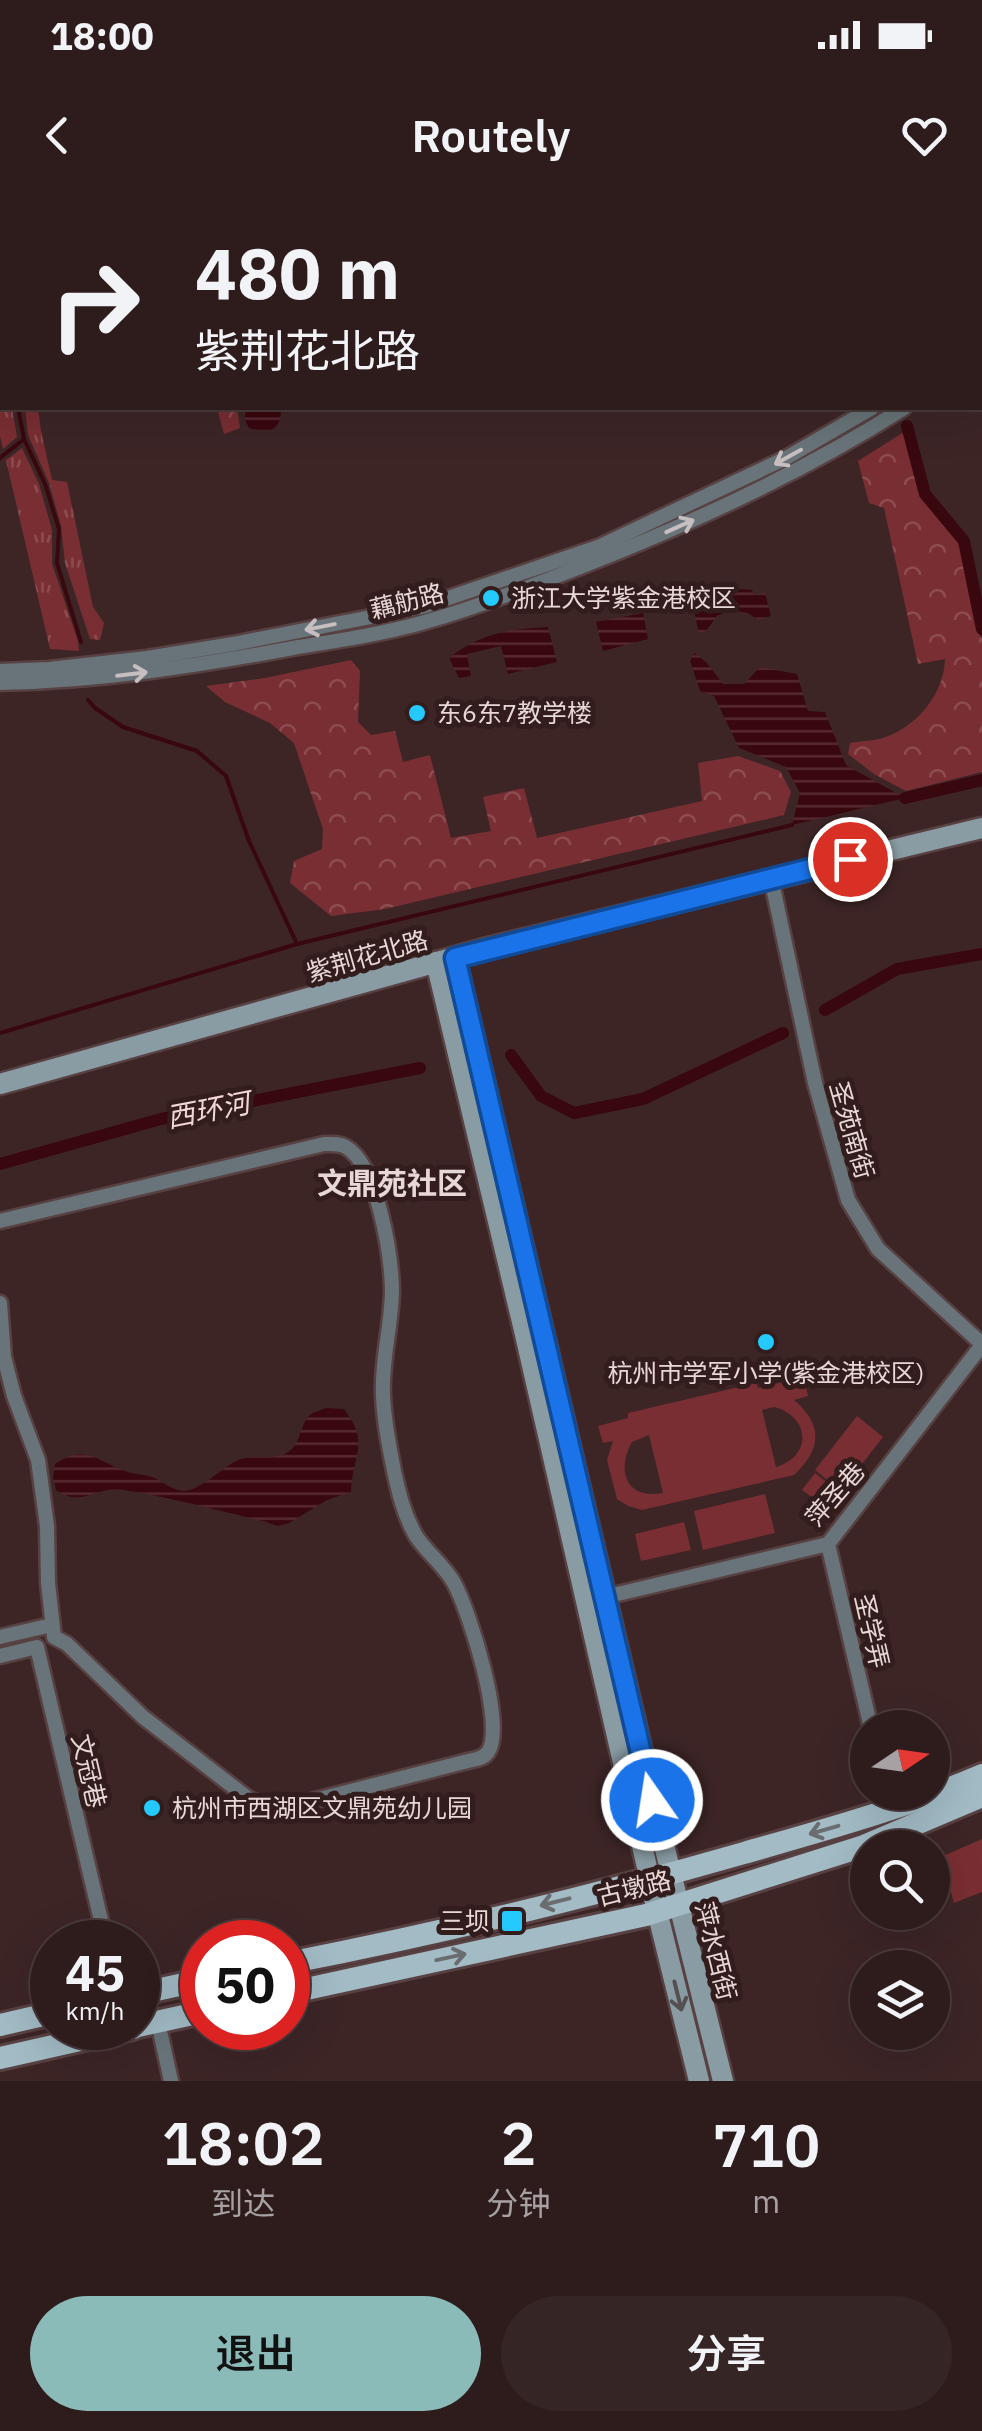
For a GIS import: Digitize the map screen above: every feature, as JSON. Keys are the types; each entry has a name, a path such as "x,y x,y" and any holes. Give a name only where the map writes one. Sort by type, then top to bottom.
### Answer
{"main road":[{"name":"紫荆花北路","path":"0,1084 445,960 982,828"},
{"name":"萍水西街","path":"445,960 660,1876 723,2081"},
{"name":"萍水西街","path":"477,1093 605,1597 660,1876"},
{"name":"古墩路","path":"950,1784 982,1775"},
{"name":"古墩路","path":"310,1988 668,1908 864,1846 982,1796"},
{"name":"古墩路","path":"310,1959 399,1941 660,1876 861,1810"},
{"name":"萍水西街","path":"668,1908 699,2081"},
{"path":"0,2026 30,2018"},
{"path":"0,2058 35,2050"}],"street":[{"name":"藕舫路","path":"0,671 147,658 422,607 598,548 786,458 869,410"},
{"name":"藕舫路","path":"0,683 149,672 432,621 619,552 726,506 822,457 901,410"},
{"name":"圣苑南街","path":"771,878 815,1083 848,1200 878,1249 982,1344"},
{"path":"0,1221 324,1144 350,1149 372,1184 386,1230 392,1290 383,1393 386,1432 403,1510 418,1538 445,1567 468,1616 488,1686 492,1742 489,1751 482,1758 273,1808 249,1799 143,1717 68,1644 54,1636 38,1460 10,1384 0,1302"},
{"name":"萍圣巷","path":"605,1597 828,1544 982,1344"},
{"name":"圣学弄","path":"828,1544 867,1710"},
{"path":"0,1636 52,1625"},
{"name":"文冠巷","path":"0,1656 38,1647 101,1920"},
{"path":"156,2050 171,2081"}],"green space":[{"path":"0,410 12,410 17,437 3,449"},
{"path":"25,410 38,410 52,480 67,482 93,607 104,623 100,640 90,639 65,563 61,526 49,483 28,435"},
{"path":"218,410 237,410 240,428 224,434"},
{"path":"904,432 920,497 961,543 977,631 982,639 982,772 906,791 848,754 850,743 883,738 907,726 934,696 943,672 945,659 918,664 884,508 869,503 858,461"},
{"path":"22,448 39,484 52,530 52,564 79,651 50,649 6,460"},
{"path":"351,660 360,671 358,722 371,735 395,731 403,762 430,755 451,838 491,831 483,797 524,788 537,838 702,801 698,763 738,756 780,771 791,792 784,815 385,909 331,916 290,883 294,861 322,849 323,829 294,743 270,723 225,702 206,686"},
{"path":"804,1377 808,1396 794,1400 810,1419 815,1438 810,1456 794,1475 642,1510 617,1499 607,1460 613,1441 603,1443 598,1426 628,1418 628,1413 756,1383 758,1388","holes":["774,1407 795,1419 802,1436 796,1454 776,1467 762,1410","649,1435 663,1493 640,1492 633,1488 625,1473 632,1442"]},
{"path":"857,1416 883,1437 841,1491 815,1470"},
{"path":"815,1473 840,1493 828,1509 802,1490"},
{"path":"765,1494 775,1533 703,1550 694,1511"},
{"path":"684,1522 691,1550 641,1561 635,1534"},
{"path":"982,1839 982,1892 954,1903 950,1853"}],"shaded area":[{"path":"246,410 281,410 273,429 249,428 244,418"},
{"path":"731,590 752,590 754,595 765,593 771,616 758,620 736,611"},
{"path":"722,591 726,612 699,633 693,607"},
{"path":"643,613 648,639 603,651 596,622"},
{"path":"548,627 557,662 508,674 501,646 467,654 471,676 459,678 449,658 496,634"},
{"path":"695,653 723,684 744,684 760,667 797,674 808,711 825,712 846,765 905,798 792,825 800,793 786,767 739,748 714,696 700,691 690,661"},
{"path":"326,1408 344,1409 357,1431 351,1492 327,1500 289,1523 278,1526 124,1490 74,1497 56,1490 55,1464 83,1454 155,1478 175,1489 189,1490 236,1461 288,1452 296,1444 307,1418"}],"waterway":[{"path":"18,410 24,439 45,484 59,529 57,563 81,642"},
{"path":"907,426 925,494 964,541 982,629"},
{"path":"0,458 24,439"},
{"path":"88,700 123,727 197,751 226,776 249,841 297,944"},
{"path":"905,798 982,780"},
{"path":"0,1033 297,944 792,825"},
{"name":"西环河","path":"825,1010 897,969 982,954"},
{"name":"西环河","path":"511,1055 541,1096 574,1113 643,1099 783,1033"},
{"name":"西环河","path":"0,1164 161,1119 420,1068"}],"place":[{"name":"浙江大学紫金港校区","path":"491,598"},
{"name":"东6东7教学楼","path":"417,713"},
{"name":"杭州市学军小学(紫金港校区)","path":"766,1342"},
{"name":"杭州市西湖区文鼎苑幼儿园","path":"152,1808"},
{"name":"三坝","path":"512,1921"}],"district":[{"name":"文鼎苑社区","path":"392,1184"}],"route":[{"path":"652,1800 455,958 850,859"}]}
